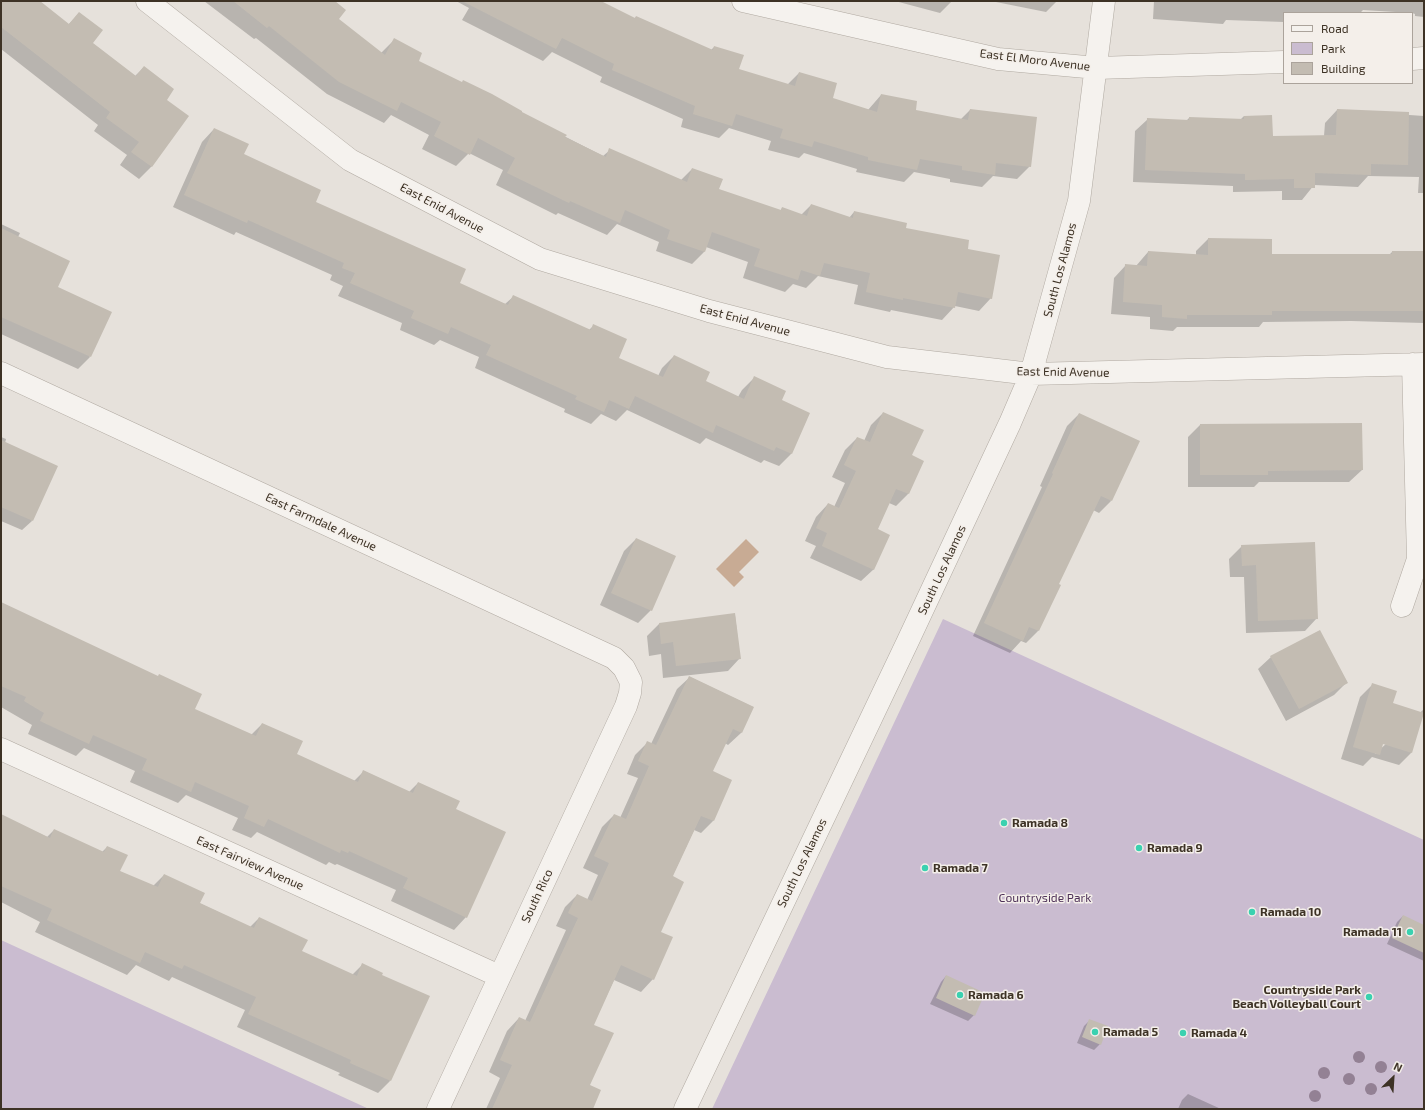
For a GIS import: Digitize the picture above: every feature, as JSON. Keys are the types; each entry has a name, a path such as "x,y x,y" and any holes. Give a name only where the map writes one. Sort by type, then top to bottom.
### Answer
{"street":[{"name":"East Enid Avenue","path":"147,1 350,160 540,259 709,311 887,357 1031,374 1169,372 1419,364"},
{"name":"East El Moro Avenue","path":"743,1 998,59 1097,68 1283,62"},
{"name":"South Los Alamos","path":"685,1109 914,629 1010,423 1031,374 1079,202 1097,68 1104,1"},
{"path":"1413,58 1424,58"},
{"path":"1402,606 1418,559 1419,364"},
{"name":"East Farmdale Avenue","path":"1,373 614,658 624,668 631,682"},
{"name":"South Rico","path":"438,1109 626,706 630,693 631,682"},
{"name":"East Fairview Avenue","path":"1,749 499,976"}],"green space":[{"name":"Countryside Park","path":"943,619 1424,840 1424,1109 712,1109"},
{"path":"1,940 369,1109 1,1109"}],"shaded area":[{"path":"746,539 759,552 739,572 744,577 734,587 716,569"}],"building":[{"path":"1,1 40,1 69,24 79,12 103,30 93,43 136,76 144,66 174,89 167,100 189,116 152,167 131,152 139,142 106,118 110,112 1,27"},
{"path":"233,1 335,1 346,10 339,19 385,55 394,38 422,53 419,61 462,82 463,80 492,94 522,112 567,135 565,137 606,157 609,148 687,182 692,168 723,179 719,189 781,210 782,207 807,216 811,204 853,218 854,211 907,223 906,228 969,240 968,249 1000,255 992,299 958,292 955,308 903,298 903,300 866,292 870,273 824,263 820,276 801,270 798,280 754,266 760,249 712,232 705,252 667,239 670,230 625,210 620,223 570,201 569,203 507,173 515,158 478,138 470,155 434,136 441,122 401,102 397,111 339,82 269,26 267,28"},
{"path":"462,1 601,1 635,18 636,16 713,50 714,46 744,55 739,69 795,86 799,72 837,83 833,98 877,112 881,94 917,101 916,110 968,120 970,109 1037,117 1031,167 996,163 995,175 962,170 962,166 920,159 917,170 868,160 868,157 814,141 812,147 780,138 783,129 736,114 732,126 693,114 695,106 612,70 614,64 562,38 556,49"},
{"path":"1337,109 1409,112 1408,165 1371,164 1371,175 1315,173 1315,188 1294,188 1294,179 1245,180 1245,174 1145,170 1147,118 1189,120 1189,117 1244,119 1244,116 1272,115 1273,136 1336,135"},
{"path":"214,128 249,144 244,154 321,190 316,202 466,269 460,283 508,305 513,295 591,330 593,324 627,339 619,358 663,377 674,355 710,372 706,381 744,399 754,376 786,391 782,400 810,413 792,454 776,447 774,451 716,425 713,433 635,396 629,409 609,400 604,412 575,399 577,396 486,355 491,345 451,327 448,334 411,318 414,311 350,283 355,273 342,268 344,263 248,220 247,223 184,195"},
{"path":"1,228 70,261 58,287 112,312 91,357 1,317"},
{"path":"1208,238 1272,239 1272,254 1392,254 1392,251 1424,251 1424,311 1272,311 1272,315 1187,315 1187,319 1162,317 1162,305 1123,302 1125,264 1147,266 1148,251 1208,255"},
{"path":"883,412 924,430 912,455 924,461 909,494 896,489 878,529 890,535 874,570 822,546 827,533 816,528 828,503 839,508 856,471 844,465 857,437 870,442"},
{"path":"1079,413 1140,441 1112,501 1101,496 1059,584 1061,585 1039,631 1029,627 1023,641 984,623 1053,474 1052,473"},
{"path":"1362,423 1363,470 1268,471 1268,475 1200,475 1200,424"},
{"path":"1,440 58,466 33,521 1,507"},
{"path":"636,538 676,556 652,611 611,593"},
{"path":"1315,542 1318,619 1258,621 1256,565 1242,566 1241,545"},
{"path":"1,602 158,676 159,674 202,694 195,709 256,736 262,723 303,741 297,754 358,782 363,770 413,793 418,782 460,801 456,809 506,832 467,918 403,888 408,878 349,851 348,853 341,850 340,853 268,819 264,827 244,818 249,806 195,782 191,792 142,770 147,759 93,735 89,744 40,721 44,713 24,701 26,697 1,686"},
{"path":"735,613 741,659 676,666 673,642 661,644 659,623"},
{"path":"1320,630 1348,683 1299,709 1270,656"},
{"path":"689,676 754,707 742,733 733,729 713,771 732,780 714,821 701,816 673,876 684,882 661,932 673,937 654,980 621,965 594,1025 614,1033 590,1085 601,1090 593,1109 492,1109 512,1065 500,1060 519,1017 530,1022 578,918 568,913 577,894 592,901 609,863 594,856 614,814 626,819 649,766 638,761 647,741 656,745"},
{"path":"1372,683 1397,691 1393,703 1424,713 1412,753 1383,744 1380,755 1353,747"},
{"path":"1,814 50,838 54,829 104,852 107,846 128,855 120,871 158,887 164,874 205,893 200,903 254,928 259,917 308,940 302,951 357,976 362,963 383,973 382,975 430,996 391,1081 350,1063 351,1060 248,1014 256,997 184,965 182,969 145,952 140,963 47,920 52,909 1,886"},
{"name":"Ramada 11","path":"1403,915 1424,925 1424,953 1392,938"},
{"name":"Ramada 6","path":"946,975 985,993 975,1016 936,998"},
{"name":"Ramada 5","path":"1089,1019 1108,1026 1101,1045 1082,1037"}],"place":[{"name":"Ramada 8","path":"1004,823"},
{"name":"Ramada 9","path":"1139,848"},
{"name":"Ramada 7","path":"925,868"},
{"name":"Ramada 10","path":"1252,912"},
{"name":"Ramada 11","path":"1410,932"},
{"name":"Ramada 6","path":"960,995"},
{"name":"Countryside Park Beach Volleyball Court","path":"1369,997"},
{"name":"Ramada 5","path":"1095,1032"},
{"name":"Ramada 4","path":"1183,1033"}]}
